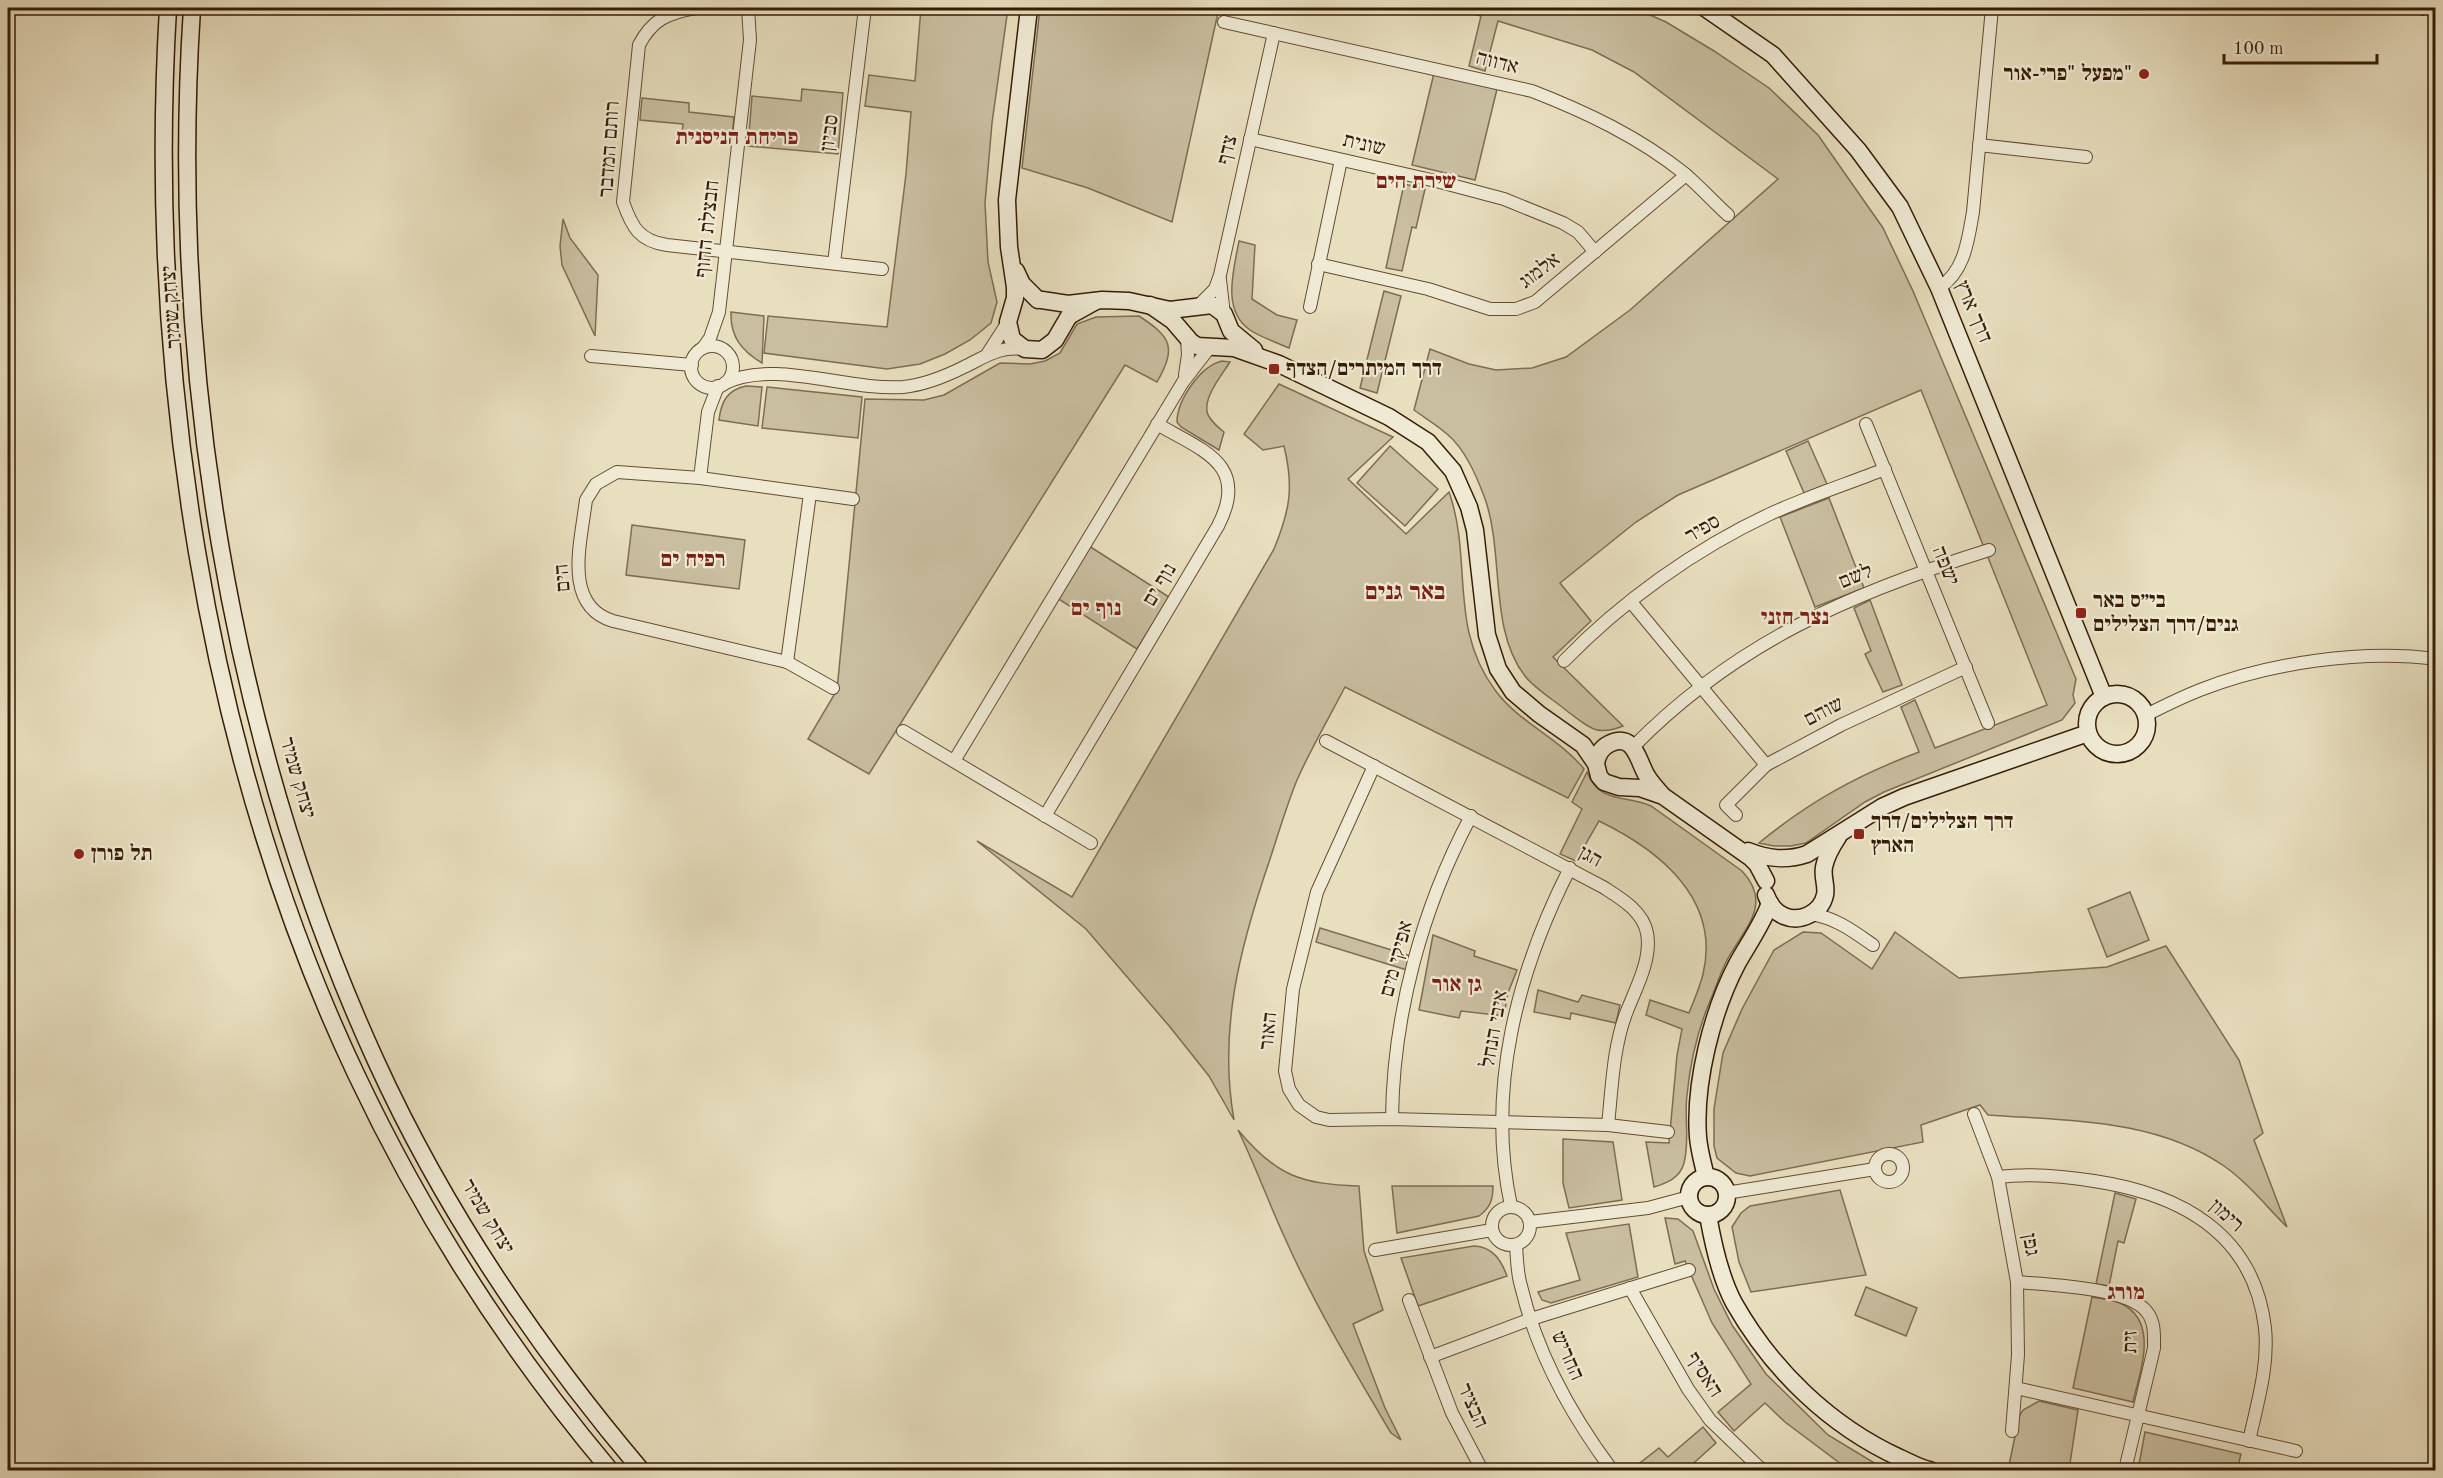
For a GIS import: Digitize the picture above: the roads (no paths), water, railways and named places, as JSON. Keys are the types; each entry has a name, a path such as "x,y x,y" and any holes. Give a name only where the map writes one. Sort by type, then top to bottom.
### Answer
{"main road":[{"name":"יצחק שמיר","path":"168,8 162,118 163,166 170,320 184,453 197,543 218,654 241,750 270,852 317,982 356,1074 397,1154 449,1246 490,1311 545,1390 610,1470"},
{"name":"יצחק שמיר","path":"192,8 187,159 194,318 207,450 220,539 241,649 292,845 347,993 377,1064 418,1143 469,1234 510,1298 571,1385 641,1470"},
{"path":"1029,8 1009,177 1007,226 1015,298 1009,318 1012,339 1025,349 1042,350 1055,340 1070,316 1096,301"},
{"name":"דרך ארץ","path":"1705,8 1773,55 1858,150 1900,207 1939,288 2104,696"},
{"path":"1010,256 1023,284 1040,300 1050,304 1057,314 1060,325 1059,333"},
{"path":"1009,318 1019,304 1028,300 1068,304 1129,301 1170,310 1212,305 1226,319 1238,338 1270,360"},
{"path":"1150,305 1173,321 1197,346 1234,348 1270,360 1402,424 1428,442 1446,460 1465,494 1473,518 1483,618 1490,647 1498,669 1514,692 1526,704 1575,738 1590,754 1604,782 1619,787 1640,788 1663,796 1757,864 1766,881"},
{"path":"1186,336 1185,317 1196,306"},
{"path":"1212,347 1225,336 1226,319"},
{"path":"2124,694 2134,698 2146,715 2145,737 2141,744 2128,752 2110,754 2101,750 2088,733 2088,716 2091,708 2104,696 2124,694"},
{"path":"1840,833 1828,857 1818,909 1800,918 1783,916 1770,903 1765,888 1774,866 1792,858 1807,855 1840,833 1882,807 1904,797 2088,733"},
{"path":"1575,738 1597,743 1626,743 1633,747 1638,753 1646,775 1663,796"},
{"path":"1596,764 1599,753 1612,742"},
{"path":"1619,787 1634,781 1639,775 1641,763"},
{"path":"1736,847 1763,857 1792,858 1813,864 1824,886"},
{"path":"1706,1177 1698,1138 1698,1108 1710,1035 1737,964 1755,936 1770,903"},
{"path":"1755,936 1783,916"},
{"path":"1706,1177 1720,1182 1726,1193 1726,1200 1721,1209 1708,1215 1696,1211 1689,1197 1695,1182 1706,1177"},
{"path":"1708,1215 1717,1256 1733,1301 1773,1361 1807,1396 1838,1421 1877,1447 1930,1470"}],"street":[{"name":"רותם המדבר","path":"695,8 662,18 647,29 639,45 623,202 629,219 638,233 652,243 725,252"},
{"name":"חבצלת החוף","path":"727,353 720,333 719,312 750,40 748,8"},
{"name":"סביון","path":"834,263 866,8"},
{"path":"1939,288 1955,274 1968,239 1973,212 1992,8"},
{"name":"אדווה","path":"1224,22 1532,91 1563,103 1622,132 1686,175 1728,215"},
{"name":"צדף","path":"1196,306 1215,289 1220,275 1274,33"},
{"name":"שונית","path":"1250,139 1504,199 1563,223 1578,232 1595,252"},
{"path":"1979,145 2086,157"},
{"path":"1310,307 1341,160"},
{"name":"אלמוג","path":"1318,264 1428,288 1490,309 1516,309 1534,302 1686,175"},
{"path":"725,252 882,269"},
{"name":"צדף","path":"1220,275 1226,319"},
{"name":"חבצלת החוף","path":"703,348 710,338 719,312"},
{"path":"988,353 1009,318"},
{"path":"1183,382 1187,365 1186,336"},
{"path":"708,412 700,383 693,374 692,365 694,356 703,348 715,346 748,367 765,374"},
{"path":"700,383 711,387 722,385 737,377 765,374 903,387 940,378 988,353 1010,347 1025,349"},
{"path":"954,761 1183,382 1212,347"},
{"path":"700,478 708,412 722,385 730,378 733,365 727,353"},
{"path":"591,356 692,365"},
{"name":"נוף ים","path":"1045,816 1218,526 1228,502 1228,481 1225,472 1216,460 1157,424"},
{"name":"ישפה","path":"1866,424 1988,723"},
{"name":"ספיר","path":"1564,662 1596,628 1699,551 1771,514 1885,469"},
{"name":"הים","path":"833,688 787,662 602,618 588,606 583,598 579,582 585,507 586,500 596,484 617,472 700,478 853,499"},
{"path":"787,662 810,494"},
{"name":"לשם","path":"1633,747 1701,686 1733,662 1791,628 1839,604 1926,570 1989,550"},
{"path":"1631,602 1766,765"},
{"path":"2146,715 2201,689 2271,669 2352,657 2436,659"},
{"name":"שוהם","path":"1736,815 1726,805 1766,765 1841,725 1966,667"},
{"path":"903,731 1091,843"},
{"name":"הגן","path":"1326,741 1570,868 1628,903 1639,917 1647,931 1647,955 1633,1000 1627,1011 1618,1046 1608,1125"},
{"name":"האור","path":"1374,765 1317,892 1293,989 1285,1071 1289,1089 1299,1105 1316,1117 1329,1120 1502,1122"},
{"name":"אפיקי מים","path":"1392,1119 1395,1060 1413,966 1451,854 1471,816"},
{"name":"איבי הנחל","path":"1511,1206 1505,1178 1502,1122 1506,1069 1514,1014 1531,955 1570,868"},
{"path":"1824,886 1844,924"},
{"path":"1811,914 1826,916 1844,924 1873,945"},
{"name":"גפן","path":"1974,1114 1998,1177 2017,1282 2016,1388 2012,1431"},
{"path":"1502,1122 1608,1125 1668,1132"},
{"path":"1726,1193 1875,1169"},
{"name":"רימון","path":"1998,1177 2062,1176 2146,1191 2196,1214 2226,1240 2240,1257 2257,1289 2265,1330 2262,1386 2249,1441"},
{"path":"1530,1222 1638,1209 1689,1197"},
{"path":"1511,1206 1526,1213 1530,1222 1529,1234 1522,1243 1516,1245 1504,1244 1494,1236 1492,1230 1496,1214 1511,1206"},
{"path":"1375,1250 1492,1230"},
{"name":"החריש","path":"1516,1245 1520,1284 1542,1352 1581,1429 1612,1470"},
{"path":"1430,1357 1530,1319 1689,1270"},
{"name":"זית","path":"2017,1282 2085,1288 2126,1298 2143,1307 2152,1323 2154,1348 2125,1470"},
{"name":"האסיף","path":"1630,1288 1688,1389 1710,1420 1762,1470"},
{"name":"הבציר","path":"1409,1300 1452,1413 1482,1470"},
{"path":"2016,1388 2296,1451"}],"railway":[{"path":"2395,8 2436,17"}],"place":[{"name":"מפעל \"פרי-אור\"","path":"2144,74"},
{"name":"דרך המיתרים/הצדף","path":"1274,369"},
{"name":"בי״ס באר גנים/דרך הצלילים","path":"2081,613"},
{"name":"דרך הצלילים/דרך הארץ","path":"1859,834"},
{"name":"תל פורן","path":"79,854"}],"district":[{"name":"פריחת הניסנית","path":"737,138"},
{"name":"שירת הים","path":"1416,182"},
{"name":"רפיח ים","path":"693,560"},
{"name":"באר גנים","path":"1405,593"},
{"name":"נוף ים","path":"1096,609"},
{"name":"נצר חזני","path":"1795,618"},
{"name":"גן אור","path":"1457,985"},
{"name":"מורג","path":"2126,1293"}]}
